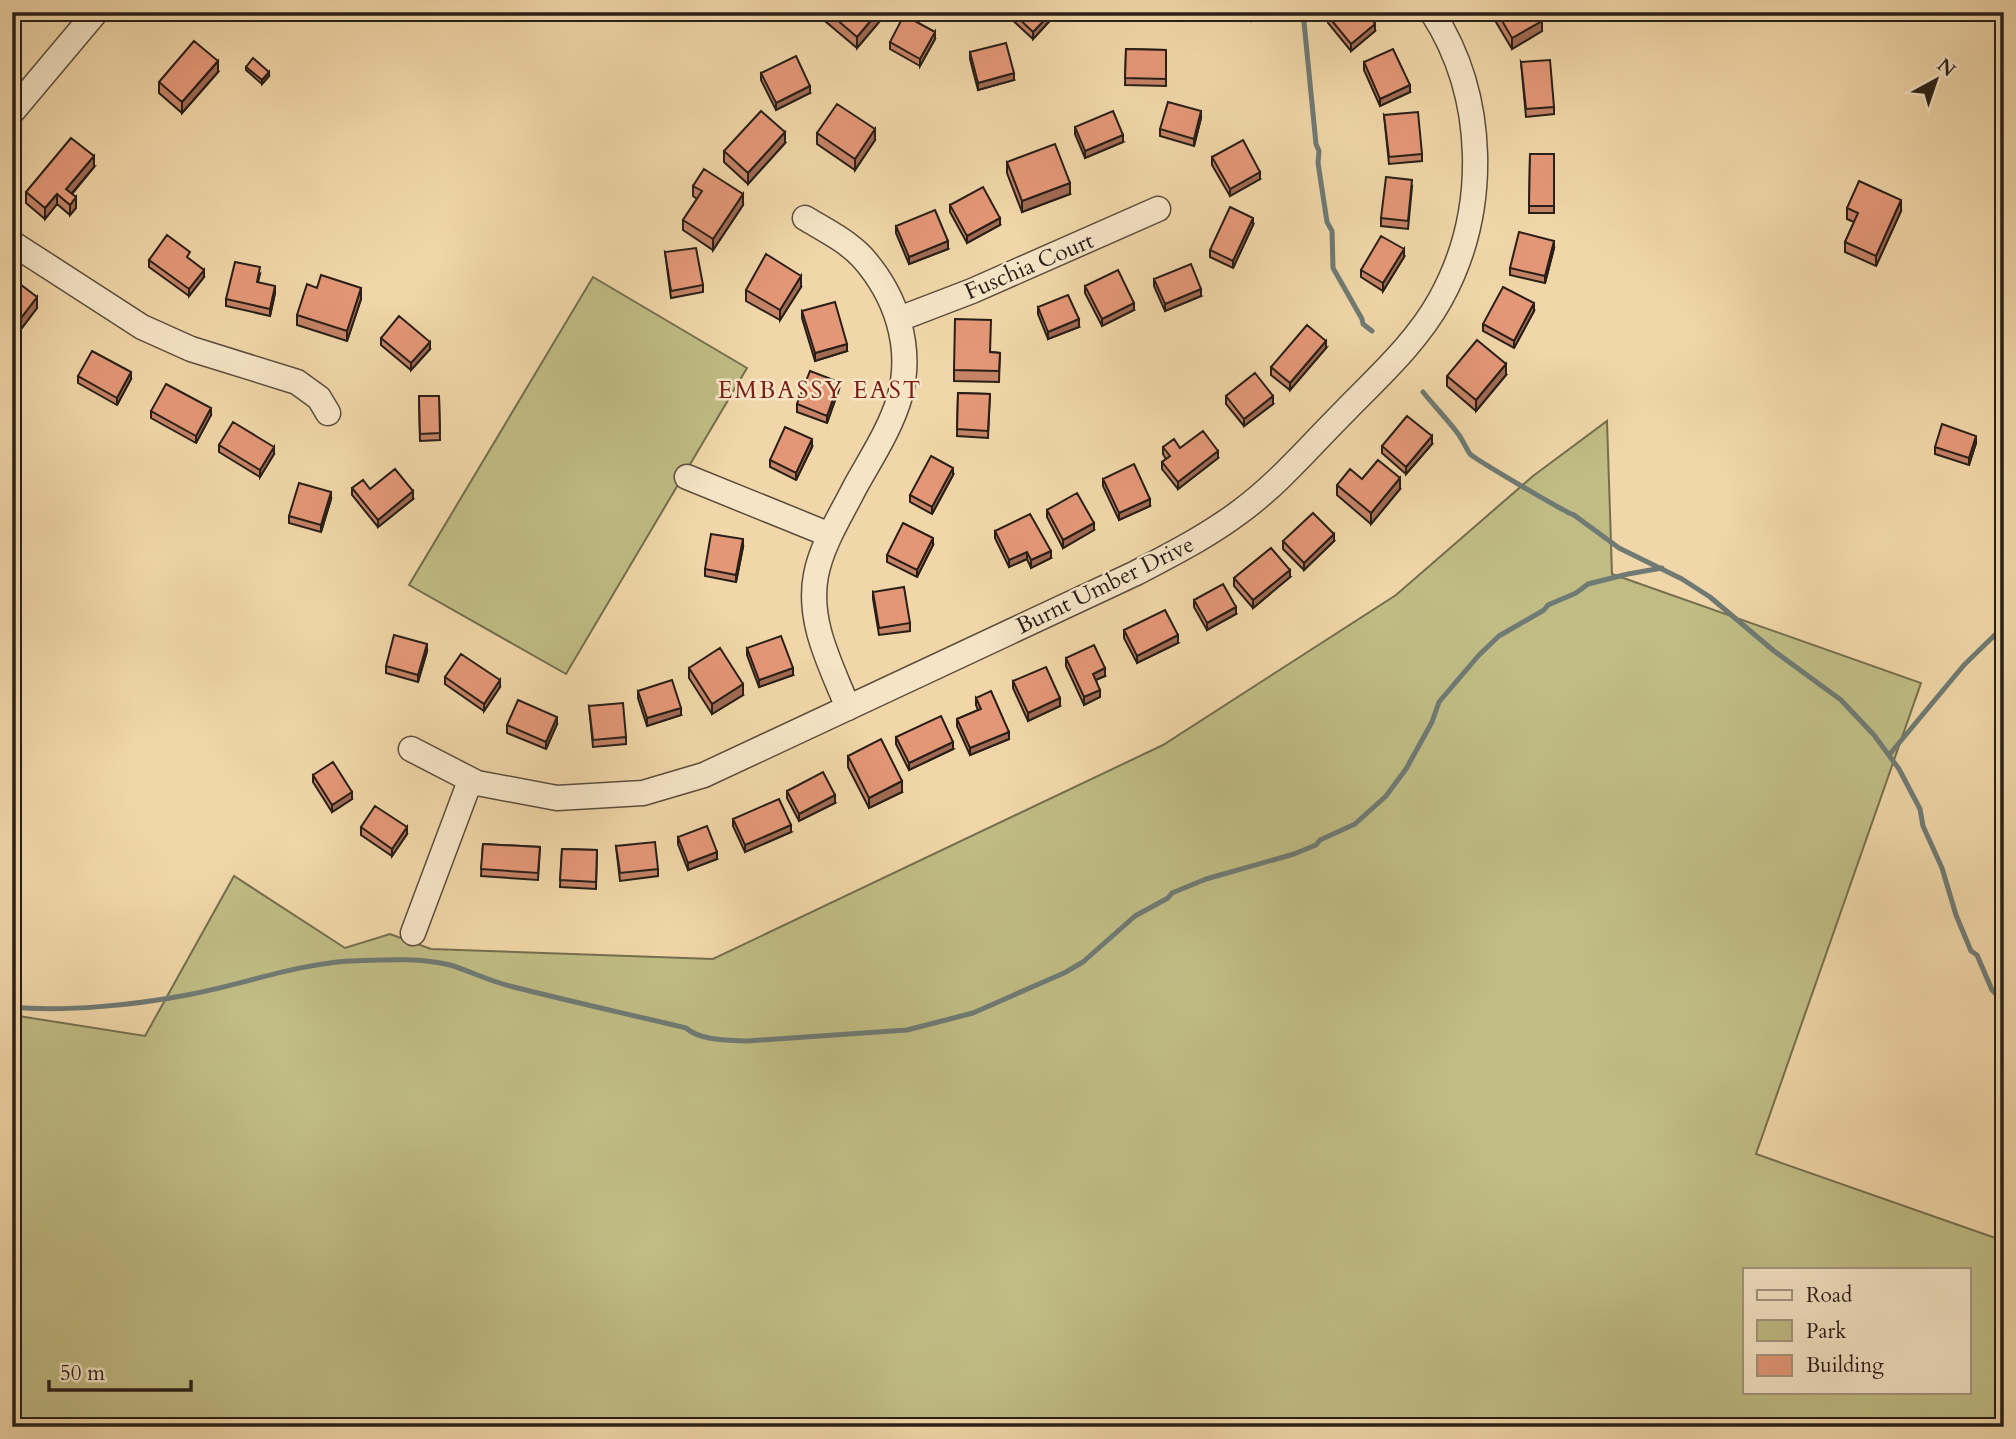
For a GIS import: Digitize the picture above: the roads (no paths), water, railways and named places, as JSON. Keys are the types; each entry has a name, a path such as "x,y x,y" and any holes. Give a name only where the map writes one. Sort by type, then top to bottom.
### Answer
{"street":[{"path":"12,112 96,12"},
{"name":"Burnt Umber Drive","path":"411,749 470,780 557,798 643,793 704,775 1136,573 1204,537 1241,511 1273,484 1398,357 1429,317 1453,274 1466,236 1474,194 1475,150 1469,101 1450,43 1432,12"},
{"name":"Fuschia Court","path":"899,319 972,291 1158,209"},
{"path":"805,218 862,256 888,295 899,319 904,352 900,394 892,417 830,535 816,575 815,622 848,708"},
{"path":"12,243 142,327 191,349 297,382 319,398 328,413"},
{"path":"687,477 830,535"},
{"path":"413,933 470,780"}],"waterway":[{"path":"1303,12 1316,144 1319,151 1318,163 1327,222 1332,231 1333,268 1363,324 1372,331"},
{"path":"1423,392 1459,435 1470,454 1574,515 1619,548 1682,579 1710,597 1774,651 1841,700 1874,735 1899,769 1920,809 1923,826 1942,868 1956,915 1971,951 1977,955 1992,990 2004,1008"},
{"path":"12,1007 77,1008 145,1002 207,991 328,963 400,960 450,965 502,984 686,1028 707,1038 723,1040 747,1041 907,1030 973,1013 1083,962 1135,916 1168,898 1172,893 1206,879 1294,854 1355,824 1386,796 1406,769 1432,722 1439,702 1499,636 1588,584 1662,568"},
{"path":"1889,755 1964,665 2004,626"},
{"path":"1961,1427 2004,1419"}],"district":[{"name":"EMBASSY EAST","path":"820,390"}]}
